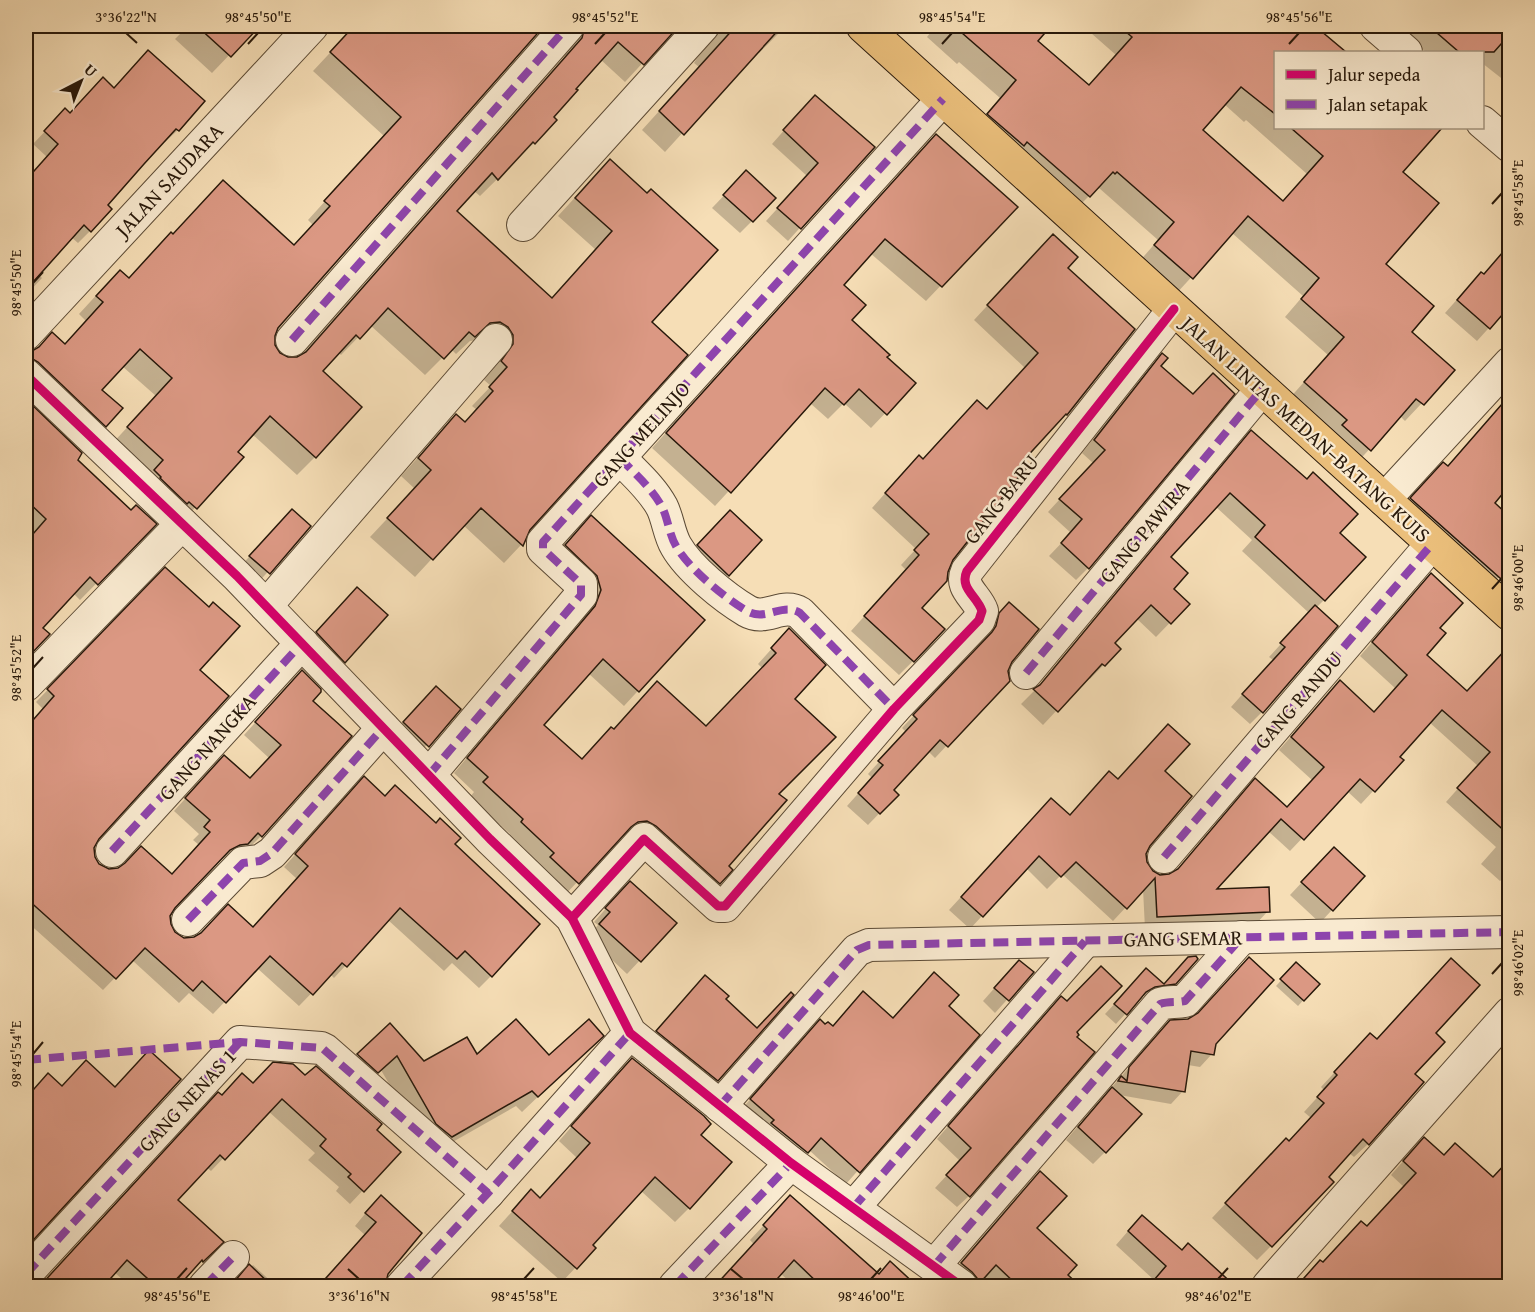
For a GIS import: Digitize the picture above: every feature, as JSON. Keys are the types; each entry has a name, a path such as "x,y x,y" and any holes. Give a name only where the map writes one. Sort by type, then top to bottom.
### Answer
{"highway":[{"name":"JALAN LINTAS MEDAN–BATANG KUIS","path":"863,26 1509,614"}],"street":[{"name":"JALAN SAUDARA","path":"26,334 312,26"},
{"path":"292,340 568,26"},
{"path":"523,225 703,26"},
{"path":"1376,26 1405,51"},
{"name":"GANG MELINJO","path":"429,775 579,598 582,591 581,584 543,549 542,544 944,99"},
{"path":"1484,124 1509,146"},
{"name":"GANG BARU","path":"894,710 982,615 980,606 966,586 964,578 967,571 1174,309"},
{"path":"266,606 496,340"},
{"path":"1384,500 1509,363"},
{"path":"26,375 266,606 490,839 572,918 630,1033 791,1163 961,1287"},
{"name":"GANG PAWIRA","path":"1026,673 1262,390"},
{"path":"572,918 645,839 718,906 725,906 894,710 800,613 789,608 765,615 755,615 735,603 704,578 677,548 662,507 620,458"},
{"path":"26,685 182,524"},
{"name":"GANG RANDU","path":"1164,857 1432,544"},
{"name":"GANG NANGKA","path":"112,851 302,643"},
{"path":"188,920 243,863 260,861 272,853 384,728"},
{"name":"GANG SEMAR","path":"720,1106 857,950 868,945 1509,932"},
{"path":"934,1266 1160,1004 1185,1001 1242,937"},
{"path":"853,1208 1085,940"},
{"path":"1268,1287 1509,1013"},
{"path":"402,1287 630,1033"},
{"name":"GANG NENAS 1","path":"26,1274 240,1042 325,1050 488,1193"},
{"path":"675,1287 791,1163"},
{"path":"205,1287 233,1257"}],"building":[{"path":"197,26 260,26 231,57"},
{"path":"354,26 544,26 278,328 275,345 280,353 288,357 297,357 306,352 582,38 585,26 679,26 644,65 618,42 576,89 578,90 554,117 557,120 535,144 533,142 498,180 492,173 457,211 552,298 612,231 575,198 610,159 647,193 651,189 718,250 652,322 688,355 530,530 523,546 481,508 433,560 387,518 431,470 418,458 456,414 465,422 493,391 489,387 507,367 501,361 513,344 513,335 508,327 500,322 490,323 475,337 469,332 444,359 388,308 360,339 356,335 323,371 362,407 316,458 270,416 238,452 244,457 197,509 189,502 187,504 160,478 154,470 163,460 127,427 172,378 140,349 102,390 123,408 106,427 38,362 26,358 26,351 39,347 52,332 65,344 103,302 96,296 120,270 129,278 223,180 294,245 330,206 324,201 401,117 330,52"},
{"path":"736,26 782,26 684,135 659,111"},
{"path":"954,26 1051,26 1038,41 1089,85 1132,37 1119,26 1315,26 1345,51 1274,51 1274,113 1241,87 1203,130 1283,201 1323,156 1292,129 1441,129 1403,172 1439,203 1386,264 1434,306 1412,332 1455,370 1424,405 1416,399 1371,451 1342,425 1347,420 1304,382 1344,337 1301,299 1319,278 1248,216 1193,279 1154,245 1174,222 1117,172 1115,174 1113,172 1090,197 1027,142 1024,146 987,114 1016,80"},
{"path":"1429,26 1509,26 1509,35 1494,52 1458,51"},
{"path":"148,50 205,101 179,131 176,129 108,205 112,209 91,232 84,225 26,290 26,180 58,144 44,131 65,108 70,113 103,77 114,88"},
{"path":"815,95 875,147 801,229 777,208 818,163 783,130"},
{"path":"936,134 1018,207 942,287 885,239 844,285 866,305 852,320 890,355 887,357 916,383 887,415 859,389 844,405 825,388 731,493 666,433"},
{"path":"746,170 776,198 753,222 723,195"},
{"path":"1053,234 1078,257 1068,268 1135,329 1067,415 1023,461 1028,465 953,560 947,581 922,608 945,629 914,662 864,616 919,555 914,550 929,534 885,493 919,455 923,459 977,400 987,409 1038,353 987,305"},
{"path":"1509,245 1509,307 1490,329 1457,300"},
{"path":"1162,353 1168,358 1161,366 1193,394 1213,373 1235,394 1089,569 1061,543 1082,519 1059,499 1105,450 1094,440"},
{"path":"1509,396 1509,486 1495,503 1509,516 1509,586 1410,498 1443,462 1448,466"},
{"path":"26,399 82,453 78,460 131,510 136,505 157,524 98,585 90,577 43,628 50,634 33,652 26,647 26,542 46,519 26,500"},
{"path":"1251,430 1307,479 1313,472 1358,514 1340,533 1366,557 1325,601 1255,537 1265,525 1230,493 1171,557 1188,573 1174,589 1190,604 1171,624 1151,605 1115,643 1121,649 1105,666 1102,664 1058,712 1033,689 1040,685"},
{"path":"292,509 311,526 270,574 249,556"},
{"path":"730,510 762,540 729,576 697,545"},
{"path":"591,515 705,620 639,692 603,659 544,725 582,759 611,727 614,729 657,681 706,726 776,653 771,648 789,628 826,665 795,699 836,737 779,794 787,800 729,866 733,870 720,884 656,826 647,821 638,822 631,827 579,884 550,857 554,853 521,822 523,819 483,782 488,777 467,758 595,606 601,590 597,576 565,545"},
{"path":"165,567 209,607 213,602 240,626 200,670 229,696 99,839 94,848 99,864 109,869 118,868 141,846 172,874 210,832 204,827 210,820 185,798 224,755 250,778 281,745 255,722 302,670 321,689 313,701 352,736 262,837 258,833 248,844 230,850 175,908 170,916 175,932 184,938 194,937 201,933 228,904 253,927 308,866 295,854 364,776 385,796 395,785 436,823 440,818 461,838 455,844 540,924 492,977 465,951 457,959 400,908 347,967 342,963 313,995 270,956 226,1003 202,981 193,991 145,948 116,979 26,898 26,728 54,696 47,689"},
{"path":"1431,573 1463,603 1440,628 1446,633 1427,655 1467,691 1509,646 1509,835 1457,788 1490,752 1442,710 1400,757 1404,760 1375,792 1360,779 1304,840 1281,819 1217,889 1269,887 1270,912 1157,917 1155,878 1127,909 1076,862 1061,877 1039,856 983,917 961,897 1051,798 1070,815 1109,771 1118,779 1168,724 1190,744 1165,771 1192,796 1150,846 1146,854 1147,862 1153,871 1160,875 1169,874 1178,869 1255,778 1287,807 1324,767 1291,737 1340,680 1374,712 1407,675 1372,642"},
{"path":"357,587 388,615 345,663 316,632"},
{"path":"1009,602 1039,629 1012,662 1008,671 1010,681 948,747 940,740 894,790 899,795 880,814 858,793 883,765 878,761 917,719 913,715 992,632 999,613"},
{"path":"1315,605 1338,626 1263,713 1242,694 1285,647 1280,643"},
{"path":"436,686 461,709 429,747 403,722"},
{"path":"1334,847 1365,876 1333,911 1301,882"},
{"path":"630,881 677,923 641,962 599,924 610,912 605,908"},
{"path":"1196,956 1198,959 1176,984 1155,987 1146,992 1127,1015 1114,1004 1146,968 1164,984 1188,957"},
{"path":"1249,957 1274,980 1216,1044 1214,1055 1191,1051 1185,1092 1118,1081 1121,1076 1127,1081 1129,1067 1170,1020 1188,1019 1198,1013"},
{"path":"1451,958 1480,985 1436,1033 1445,1042 1415,1074 1424,1082 1369,1145 1363,1139 1329,1177 1334,1182 1272,1247 1225,1203 1286,1138 1289,1141 1324,1103 1317,1097 1337,1075 1334,1072 1370,1033 1377,1039"},
{"path":"1019,960 1034,972 1009,1001 994,988"},
{"path":"1296,962 1320,984 1304,1001 1280,979"},
{"path":"1101,966 1122,986 1077,1032 1079,1035 1077,1037 1095,1052 970,1197 946,1175 971,1148 948,1126 1061,996 1067,1001"},
{"path":"934,972 959,995 949,1006 980,1035 860,1173 821,1138 808,1153 771,1123 774,1120 750,1099 820,1019 825,1024 828,1022 833,1026 863,991 893,1018"},
{"path":"705,975 729,996 726,999 757,1028 791,992 794,995 718,1081 656,1031"},
{"path":"516,1019 549,1055 589,1019 604,1036 538,1097 532,1091 452,1137 436,1124 397,1056 378,1073 357,1054 390,1023 424,1061 467,1037 477,1054"},
{"path":"149,1050 181,1079 26,1248 26,1098 48,1073 62,1086 86,1060 115,1087"},
{"path":"632,1058 704,1116 711,1124 701,1135 732,1162 690,1209 655,1177 593,1245 596,1248 577,1269 512,1211 531,1189 540,1198 590,1143 571,1126"},
{"path":"273,1062 293,1064 305,1075 316,1066 382,1124 377,1130 401,1152 364,1192 348,1177 351,1174 320,1146 326,1139 282,1099 225,1160 220,1155 178,1200 224,1242 203,1262 202,1260 178,1287 157,1287 127,1260 103,1287 39,1287 218,1092 222,1095 242,1073 253,1083"},
{"path":"1112,1087 1142,1114 1106,1153 1078,1127"},
{"path":"1424,1137 1444,1155 1455,1143 1493,1177 1509,1160 1509,1270 1495,1287 1296,1287 1320,1260 1323,1262 1361,1221 1367,1226 1416,1173 1403,1161"},
{"path":"1040,1171 1067,1196 1037,1228 1077,1265 1068,1275 1081,1287 1019,1287 996,1265 978,1285 977,1278 961,1263"},
{"path":"381,1195 422,1233 388,1274 385,1287 318,1287 376,1222 365,1213"},
{"path":"790,1195 879,1274 890,1261 918,1287 822,1287 794,1260 770,1287 714,1287 767,1229 763,1225"},
{"path":"1142,1215 1182,1250 1188,1243 1236,1287 1148,1287 1166,1266 1128,1231"},
{"path":"249,1264 273,1287 238,1287 234,1282"}],"marked path":[{"path":"292,340 568,26"},
{"path":"429,775 581,595 581,584 543,549 543,542 943,99"},
{"path":"1026,673 1262,389"},
{"path":"620,458 658,500 676,546 689,564 708,582 754,614 767,614 780,610 793,610 800,613 894,709"},
{"path":"1164,857 1432,544"},
{"path":"112,851 302,643"},
{"path":"188,920 243,863 260,861 272,853 383,728"},
{"path":"720,1106 857,950 869,945 1510,932"},
{"path":"934,1266 1160,1004 1185,1001 1242,937"},
{"path":"853,1208 1085,941"},
{"path":"402,1286 630,1033"},
{"path":"26,1060 240,1042 322,1048 488,1193"},
{"path":"26,1274 240,1042"},
{"path":"675,1286 791,1163"},
{"path":"205,1286 233,1257"}],"cycle path":[{"path":"572,918 644,839 718,906 725,906 894,709 979,620 982,611 965,582 967,571 1174,309"},
{"path":"26,375 237,576 490,839 572,918 630,1033 791,1163 961,1286"}]}
